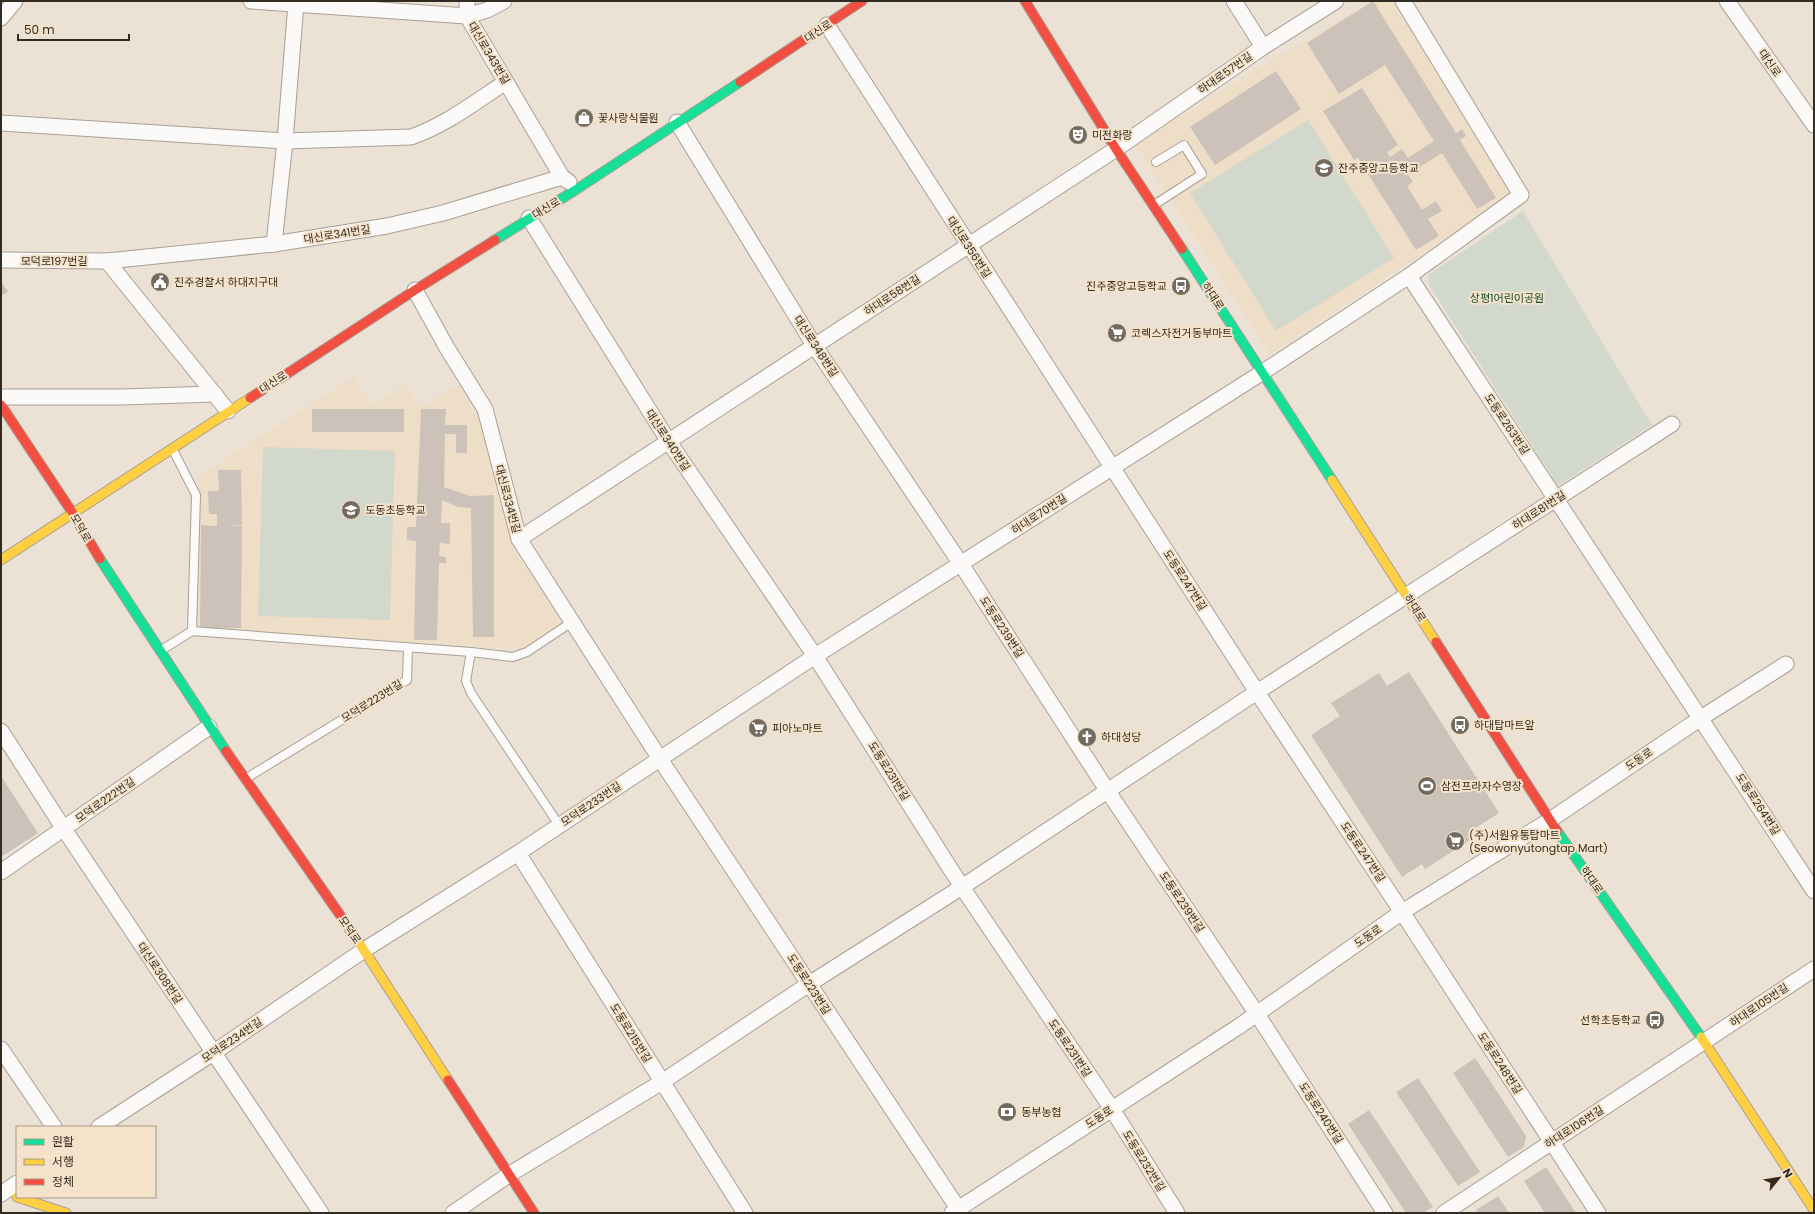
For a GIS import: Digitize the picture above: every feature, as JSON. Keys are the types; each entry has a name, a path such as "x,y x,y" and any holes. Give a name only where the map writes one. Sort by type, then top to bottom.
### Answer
{"street":[{"path":"1,18 15,1"},
{"name":"대신로343번길","path":"252,1 467,16 562,177 577,189"},
{"path":"467,1 467,16 486,10 504,1"},
{"name":"대신로","path":"1,560 72,512 415,290 577,189 862,1"},
{"name":"하대로","path":"1025,1 1116,149 1263,372 1550,820 1705,1042 1814,1210"},
{"path":"1234,1 1263,47"},
{"name":"하대로57번길","path":"1116,149 1263,47 1336,1"},
{"path":"1263,372 1409,276 1521,195 1403,1"},
{"name":"대신로","path":"1727,1 1814,125"},
{"path":"274,244 285,142 296,3"},
{"name":"대신로356번길","path":"827,25 1113,467"},
{"path":"1,123 285,142 411,137 428,131 444,122 506,82"},
{"name":"대신로348번길","path":"677,122 814,345 961,564"},
{"name":"하대로58번길","path":"519,539 1116,149"},
{"name":"대신로341번길","path":"107,260 274,244 401,223 443,213 562,177"},
{"name":"대신로340번길","path":"529,218 669,442 815,656"},
{"name":"모덕로197번길","path":"1,260 107,260"},
{"path":"107,260 228,411"},
{"name":"도동로263번길","path":"1409,276 1701,718"},
{"name":"대신로334번길","path":"415,290 447,348 485,409 519,539 660,758"},
{"name":"하대로70번길","path":"815,656 1263,372"},
{"path":"1,397 121,397 214,394"},
{"name":"모덕로","path":"1,405 72,512 91,545 209,727 364,950 534,1213"},
{"name":"하대로81번길","path":"1407,595 1672,424"},
{"name":"도동로247번길","path":"1113,467 1256,692 1402,912"},
{"name":"도동로239번길","path":"961,564 1107,790 1257,1014"},
{"path":"453,1213 510,1174 662,1082 809,984 962,887 1256,692 1407,595"},
{"name":"모덕로233번길","path":"364,950 518,853 815,656"},
{"name":"도동로231번길","path":"815,656 962,887 1112,1109"},
{"name":"도동로","path":"957,1212 1257,1014 1402,912 1550,820 1701,718 1786,664"},
{"name":"도동로264번길","path":"1701,718 1814,891"},
{"name":"모덕로222번길","path":"1,872 209,727"},
{"name":"대신로308번길","path":"1,731 64,829 321,1213"},
{"name":"도동로223번길","path":"660,758 957,1212"},
{"name":"도동로215번길","path":"518,853 745,1213"},
{"name":"도동로248번길","path":"1402,912 1598,1213"},
{"name":"모덕로234번길","path":"100,1126 213,1053 364,950"},
{"name":"하대로105번길","path":"1705,1042 1814,969"},
{"name":"도동로240번길","path":"1257,1014 1385,1213"},
{"name":"하대로106번길","path":"1444,1213 1705,1042"},
{"path":"1,1049 53,1126"},
{"name":"도동로232번길","path":"1112,1109 1177,1213"},
{"path":"8,1194 16,1184"},
{"path":"20,1198 66,1213"},
{"path":"28,1210 39,1204"}],"lane":[{"path":"1153,206 1202,174 1184,145 1156,162"},
{"path":"171,448 196,495 192,631"},
{"path":"160,652 192,631 471,652 513,657 527,652 572,622"},
{"name":"모덕로223번길","path":"244,779 407,680 408,648"},
{"path":"471,652 466,681 471,693 559,825"}],"shaded area":[{"name":"잔주중앙고등학교","path":"1370,1 1392,1 1514,193 1270,354 1135,144"},
{"name":"도동초등학교","path":"354,377 372,405 406,384 421,407 459,384 478,415 511,544 560,620 556,629 524,649 197,629 199,476"}],"green space":[{"path":"1308,120 1394,258 1276,331 1190,193"},
{"name":"상평1어린이공원","path":"1523,211 1652,425 1558,486 1429,285 1428,275"},
{"path":"263,447 395,451 390,620 258,616"}],"building":[{"path":"1373,1 1456,133 1462,129 1466,136 1460,140 1496,198 1477,209 1442,153 1408,174 1413,182 1407,186 1422,210 1436,201 1442,211 1428,219 1439,236 1416,250 1358,158 1354,160 1323,111 1362,88 1398,145 1387,152 1390,157 1402,149 1408,158 1434,141 1385,65 1339,94 1307,43"},
{"path":"1276,71 1301,109 1215,165 1190,127"},
{"path":"1,281 8,292 1,296"},
{"path":"312,409 404,409 404,432 312,432"},
{"path":"421,409 446,409 445,425 467,425 467,453 456,453 456,434 445,434 444,487 470,496 494,495 494,637 473,637 471,508 458,507 442,500 441,523 450,523 450,544 440,543 439,556 446,557 446,563 439,563 437,640 414,640 416,541 407,540 407,527 416,527"},
{"path":"218,470 241,470 242,525 227,526 242,526 241,628 200,628 201,525 217,526 217,514 209,514 208,491 219,491"},
{"path":"1409,672 1499,813 1474,829 1478,835 1425,869 1422,864 1402,877 1311,735 1340,716 1331,703 1379,673 1387,686"},
{"path":"1,776 38,833 1,857"},
{"path":"1475,1058 1526,1136 1524,1147 1508,1157 1453,1073"},
{"path":"1418,1078 1480,1172 1458,1186 1396,1092"},
{"path":"1369,1110 1433,1207 1423,1213 1406,1213 1348,1124"},
{"path":"1546,1167 1576,1213 1545,1213 1524,1181"},
{"path":"1498,1196 1509,1213 1478,1213 1476,1210"}],"traffic: fast":[{"path":"495,240 577,189 740,82"},
{"path":"1182,249 1332,480"},
{"path":"100,559 226,751"},
{"path":"1557,831 1701,1037"}],"traffic: slow":[{"path":"1,560 250,398"},
{"path":"1332,480 1436,642"},
{"path":"354,935 448,1080"},
{"path":"1701,1037 1814,1210"},
{"path":"20,1198 66,1213"}],"traffic: jam":[{"path":"740,82 862,1"},
{"path":"1025,1 1116,149 1182,249"},
{"path":"250,398 415,290 495,240"},
{"path":"1,405 72,512 100,559"},
{"path":"1436,642 1557,831"},
{"path":"226,751 354,935"},
{"path":"448,1080 534,1213"}],"place":[{"name":"꽃사랑식물원","path":"584,118"},
{"name":"미전화랑","path":"1078,135"},
{"name":"잔주중앙고등학교","path":"1324,168"},
{"name":"진주경찰서 하대지구대","path":"160,282"},
{"name":"진주중앙고등학교","path":"1181,286"},
{"name":"코렉스자전거동부마트","path":"1117,333"},
{"name":"도동초등학교","path":"351,510"},
{"name":"하대탑마트앞","path":"1460,725"},
{"name":"피아노마트","path":"758,728"},
{"name":"하대성당","path":"1087,737"},
{"name":"삼전프라자수영장","path":"1427,786"},
{"name":"(주)서원유통탑마트 (Seowonyutongtap Mart)","path":"1455,841"},
{"name":"선학초등학교","path":"1655,1020"},
{"name":"동부농협","path":"1007,1112"}]}
